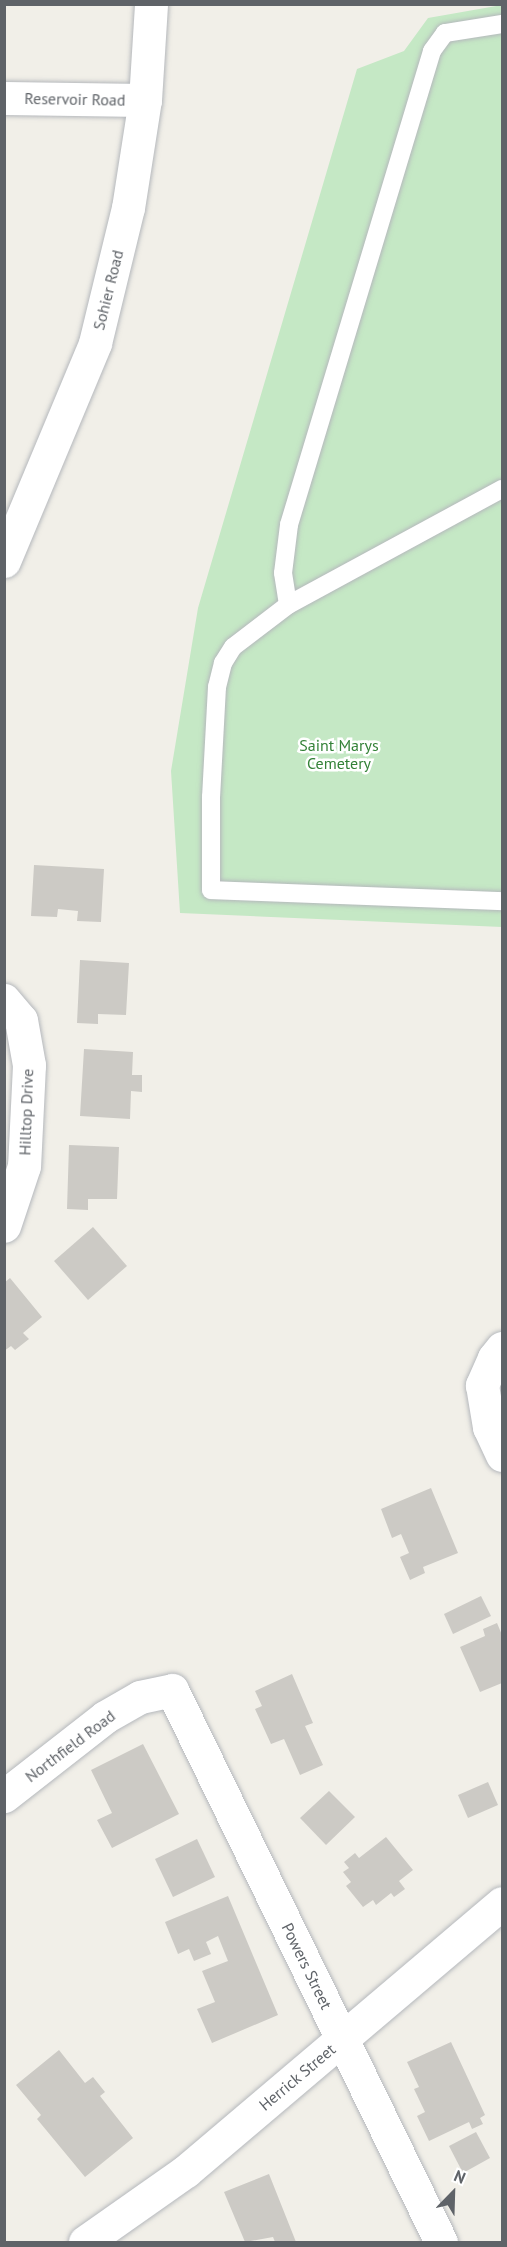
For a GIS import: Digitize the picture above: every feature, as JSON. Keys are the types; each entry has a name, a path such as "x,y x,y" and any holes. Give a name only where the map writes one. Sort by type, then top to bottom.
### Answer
{"street":[{"name":"Sohier Road","path":"4,561 95,343 128,208 145,100 152,4"},
{"name":"Reservoir Road","path":"4,98 145,100"},
{"name":"Hilltop Drive","path":"4,1000 21,1020 29,1065 24,1166 4,1226"},
{"path":"502,1348 482,1385 489,1427 502,1455"},
{"name":"Northfield Road","path":"4,1796 105,1717 140,1697 172,1690"},
{"name":"Powers Street","path":"172,1690 441,2242"},
{"name":"Herrick Street","path":"85,2242 186,2171 502,1903"}],"lane":[{"path":"288,605 283,573 289,525 432,51 445,33 502,24"},
{"path":"502,489 288,605 233,647 223,663 217,687 211,797 211,890 502,901"}],"green space":[{"name":"Saint Marys Cemetery","path":"502,5 502,927 180,913 171,771 198,608 357,69 404,51 428,18"}],"building":[{"path":"34,865 104,869 101,922 77,921 78,911 58,909 57,917 31,916"},
{"path":"80,960 129,963 126,1015 98,1014 98,1024 77,1023"},
{"path":"84,1049 133,1052 132,1075 142,1075 142,1092 131,1091 130,1119 80,1116"},
{"path":"69,1145 119,1147 117,1199 88,1199 88,1210 67,1209"},
{"path":"93,1227 127,1266 88,1300 54,1261"},
{"path":"10,1278 42,1317 23,1333 29,1339 15,1350 11,1346 4,1351 4,1283"},
{"path":"431,1488 458,1553 423,1567 425,1573 410,1580 400,1557 409,1553 401,1534 392,1538 381,1509"},
{"path":"481,1596 491,1616 453,1634 444,1614"},
{"path":"497,1623 502,1635 502,1683 480,1692 460,1647 485,1636 483,1629"},
{"path":"292,1674 313,1723 305,1726 323,1765 300,1775 284,1739 271,1744 255,1709 262,1706 255,1691"},
{"path":"143,1744 179,1814 112,1848 97,1820 112,1813 91,1770"},
{"path":"488,1782 498,1805 468,1818 458,1795"},
{"path":"329,1791 355,1817 326,1845 300,1818"},
{"path":"386,1837 413,1870 399,1881 405,1889 394,1897 391,1893 376,1905 373,1900 363,1907 346,1886 351,1882 343,1872 349,1868 344,1862 355,1853 359,1858"},
{"path":"197,1839 215,1877 173,1897 155,1859"},
{"path":"228,1896 278,2015 212,2043 197,2009 215,2002 202,1971 228,1961 218,1936 206,1942 211,1954 194,1961 189,1949 178,1954 165,1922"},
{"path":"451,2042 485,2115 480,2118 483,2124 472,2129 469,2122 429,2141 417,2116 425,2112 414,2089 419,2087 407,2062"},
{"path":"59,2050 85,2083 93,2077 105,2092 100,2096 133,2138 85,2177 37,2119 41,2115 16,2085"},
{"path":"476,2132 490,2158 463,2173 449,2146"},
{"path":"269,2174 296,2242 275,2242 273,2237 245,2242 224,2192"}]}
